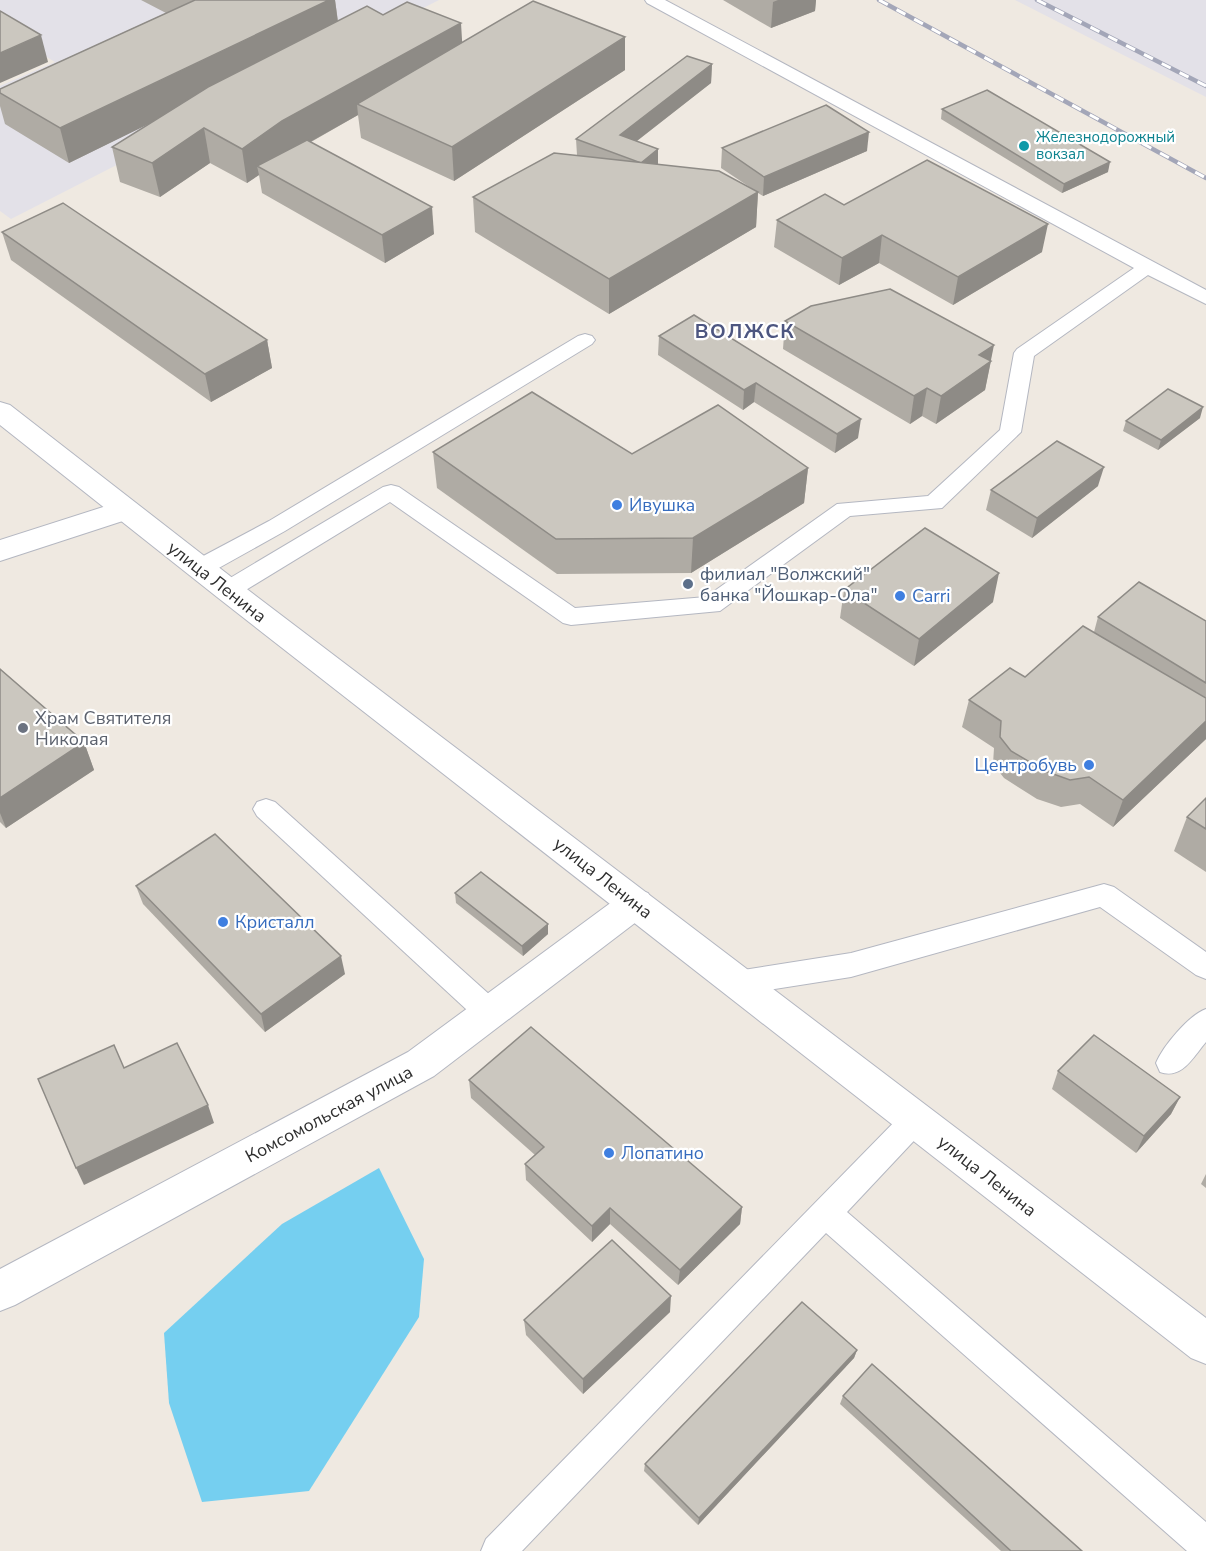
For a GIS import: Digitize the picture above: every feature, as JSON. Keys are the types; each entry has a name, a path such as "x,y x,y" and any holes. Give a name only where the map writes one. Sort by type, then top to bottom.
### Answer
{"main road":[{"name":"улица Ленина","path":"0,411 228,590 1206,1344"},
{"path":"0,551 125,510"},
{"name":"Комсомольская улица","path":"0,1291 421,1064 636,903"}],"lane":[{"path":"653,0 1206,298"},
{"path":"228,590 391,492 571,617 712,605 845,509 934,503 1010,432 1024,353 1147,267"},
{"path":"200,568 277,526 585,340"},
{"path":"266,809 490,1013"},
{"path":"737,983 851,965 1104,895 1206,967"},
{"path":"1170,1063 1206,1021"},
{"path":"498,1551 915,1120"},
{"path":"824,1212 1206,1545"}],"shaded area":[{"path":"0,0 439,0 11,219 0,211 0,86 55,62 0,29"},
{"path":"1015,0 1206,0 1206,97"}],"water":[{"path":"379,1168 424,1259 419,1317 309,1491 202,1502 169,1403 164,1333 282,1224"}],"building":[{"path":"195,0 329,0 60,128 0,93 0,89"},
{"path":"533,1 625,37 452,147 357,104"},
{"path":"407,2 461,23 282,121 242,149 204,128 152,163 112,147 208,87 367,6 383,15"},
{"path":"0,11 41,35 0,53"},
{"path":"687,56 712,64 620,135 658,149 641,163 576,139"},
{"name":"Железнодорожный вокзал","path":"987,90 1110,162 1064,184 942,109"},
{"path":"826,105 869,132 764,177 722,148"},
{"path":"307,140 432,207 382,235 257,166"},
{"path":"554,153 719,171 758,192 609,279 473,197"},
{"path":"927,160 1048,224 958,277 882,235 842,258 777,220 825,194 844,205"},
{"path":"63,203 267,340 205,374 2,232"},
{"path":"890,289 994,345 979,355 991,361 941,396 927,388 914,396 785,321 811,306"},
{"path":"694,315 861,419 837,434 756,383 744,390 659,336"},
{"path":"1168,389 1203,407 1161,440 1126,421"},
{"path":"532,392 632,454 718,405 808,468 693,538 556,539 433,452"},
{"path":"1057,441 1104,467 1037,518 991,490"},
{"path":"925,528 999,573 919,639 844,590"},
{"path":"1139,582 1206,621 1206,683 1098,617"},
{"path":"1083,626 1206,698 1206,721 1123,800 1089,777 1070,780 1045,771 1011,751 1000,737 1001,721 969,700 1010,668 1025,677"},
{"path":"0,669 84,742 0,798"},
{"path":"1206,798 1206,829 1187,817"},
{"path":"215,834 341,956 261,1014 136,886"},
{"path":"481,872 548,924 522,946 455,893"},
{"path":"531,1027 742,1207 680,1270 610,1208 592,1226 525,1164 544,1147 469,1080"},
{"path":"1094,1035 1180,1097 1144,1136 1058,1071"},
{"path":"177,1043 208,1105 76,1168 38,1079 114,1045 124,1068"},
{"path":"612,1240 671,1296 583,1379 524,1320"},
{"path":"802,1302 857,1350 699,1518 645,1464"},
{"path":"872,1364 1082,1551 1011,1551 843,1396"}],"railway":[{"path":"879,0 1206,178"},
{"path":"1037,0 1206,86"}],"place":[{"name":"Железнодорожный вокзал","path":"1024,146"},
{"name":"Ивушка","path":"617,505"},
{"name":"филиал \"Волжский\" банка \"Йошкар-Ола\"","path":"688,584"},
{"name":"Carri","path":"900,596"},
{"name":"Храм Святителя Николая","path":"23,728"},
{"name":"Центробувь","path":"1089,765"},
{"name":"Кристалл","path":"223,922"},
{"name":"Лопатино","path":"609,1153"}],"district":[{"name":"ВОЛЖСК","path":"745,331"}]}
